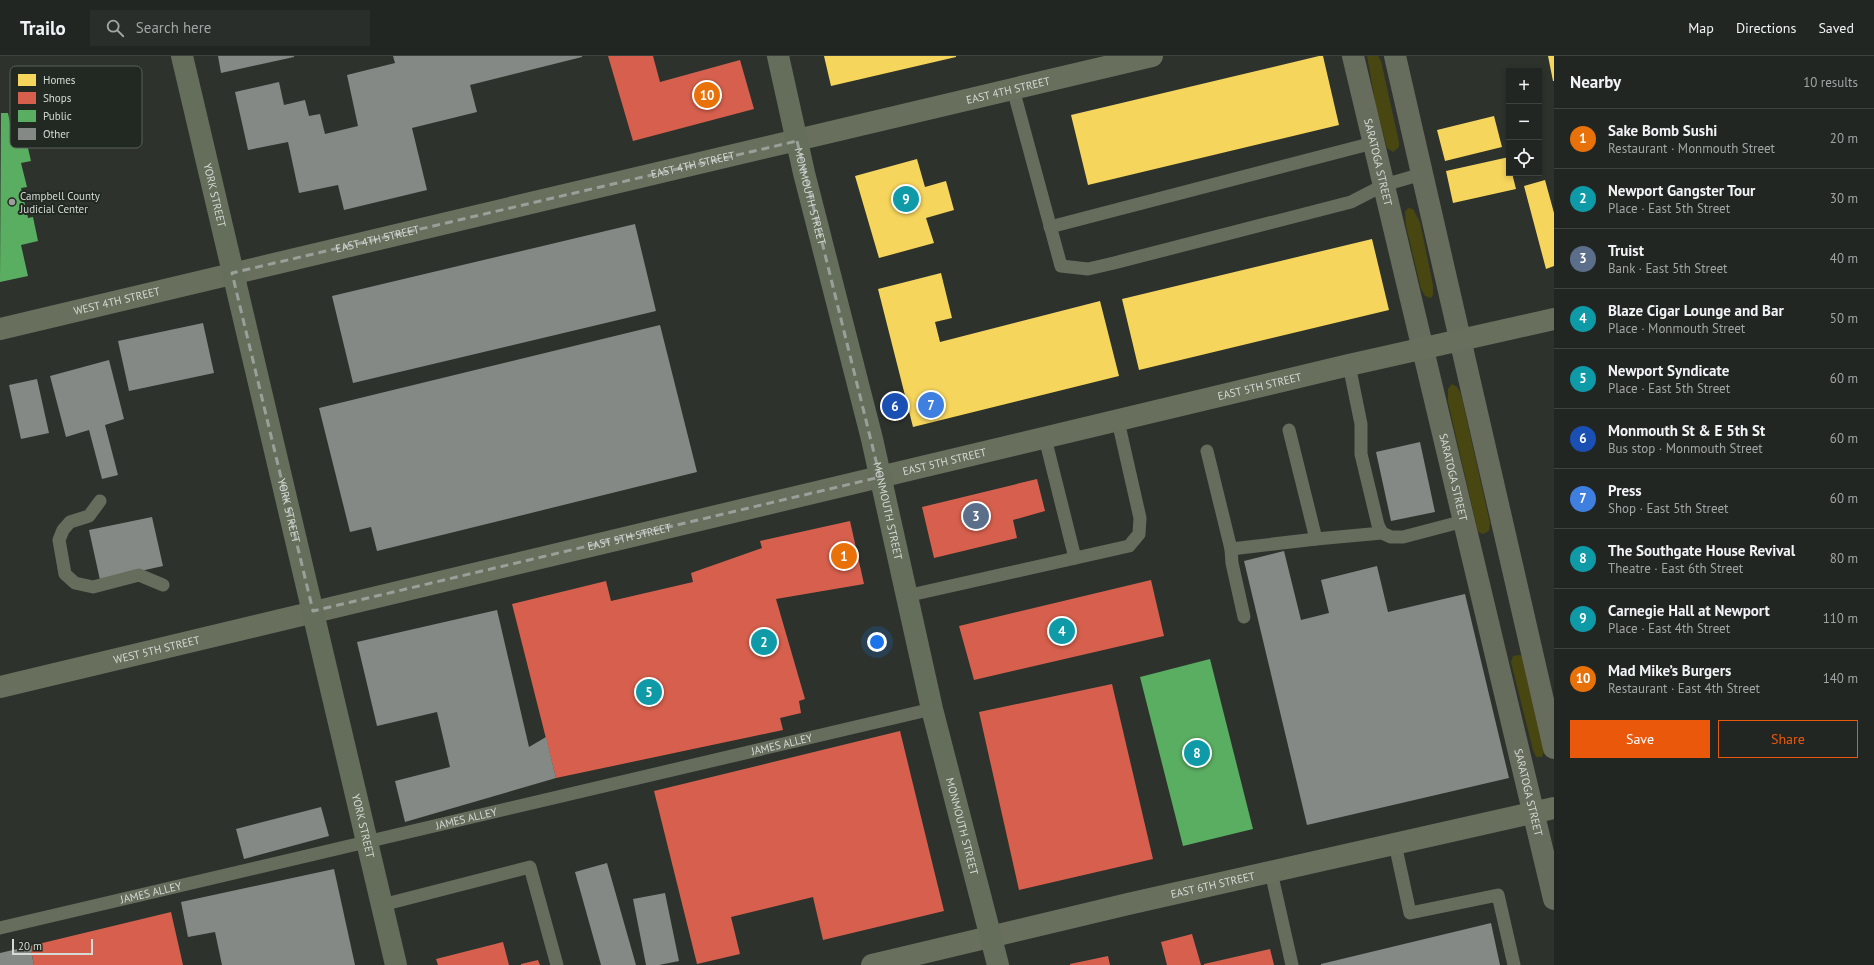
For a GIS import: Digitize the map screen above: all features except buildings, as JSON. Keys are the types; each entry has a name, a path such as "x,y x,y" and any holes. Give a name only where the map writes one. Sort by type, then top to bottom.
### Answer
{"main road":[{"name":"YORK STREET","path":"182,56 396,965"},
{"name":"MONMOUTH STREET","path":"778,56 797,141 880,477 932,709 992,936 998,965"}],"street":[{"name":"EAST 4TH STREET","path":"232,272 797,141 1152,56"},
{"name":"SARATOGA STREET","path":"1353,56 1464,521 1544,810 1554,899"},
{"path":"1395,56 1554,748"},
{"name":"WEST 4TH STREET","path":"0,329 232,272"},
{"name":"EAST 5TH STREET","path":"313,611 1349,365 1554,319"},
{"name":"WEST 5TH STREET","path":"0,687 313,611"},
{"name":"EAST 6TH STREET","path":"872,965 992,936 1544,810"}],"lane":[{"path":"1013,89 1061,266 1088,269 1351,202 1384,185 1422,174"},
{"path":"1050,227 1373,143"},
{"path":"1349,365 1361,424 1361,454 1378,525 1382,533"},
{"path":"906,596 1129,546 1140,534 1140,518 1118,421"},
{"path":"1288,430 1316,539"},
{"path":"1045,438 1075,558"},
{"path":"1207,452 1231,549 1232,564 1244,617"},
{"path":"100,501 89,516 70,522 63,530 59,540 65,574 75,583 93,587 139,576 163,585"},
{"path":"1231,549 1382,533 1392,537 1403,537 1464,521"},
{"name":"JAMES ALLEY","path":"0,928 932,709"},
{"path":"1395,844 1410,913 1498,895 1514,965"},
{"path":"382,905 530,867 557,965"},
{"path":"1271,872 1292,965"}],"highlighted area":[{"path":"797,141 880,477 313,611 232,273"}],"shaded area":[{"path":"1367,56 1378,56 1381,61 1399,142 1399,147 1393,152 1387,148 1376,107"},
{"path":"1408,208 1413,209 1420,222 1433,285 1433,295 1431,298 1425,296 1421,289 1406,226 1405,212"},
{"path":"1452,384 1457,387 1461,394 1490,523 1489,531 1483,534 1478,532 1448,402 1448,389"},
{"path":"1513,656 1523,656 1545,750 1542,757 1536,757 1533,750 1511,662"}],"place":[{"name":"Mad Mike’s Burgers","path":"707,95"},
{"name":"Carnegie Hall at Newport","path":"906,199"},
{"name":"Campbell County Judicial Center","path":"12,202"},
{"name":"Press","path":"931,405"},
{"name":"Monmouth St & E 5th St","path":"895,406"},
{"name":"Truist","path":"976,516"},
{"name":"Sake Bomb Sushi","path":"844,556"},
{"name":"Blaze Cigar Lounge and Bar","path":"1062,631"},
{"name":"Newport Gangster Tour","path":"764,642"},
{"name":"Newport Syndicate","path":"649,692"},
{"name":"The Southgate House Revival","path":"1197,753"}]}
